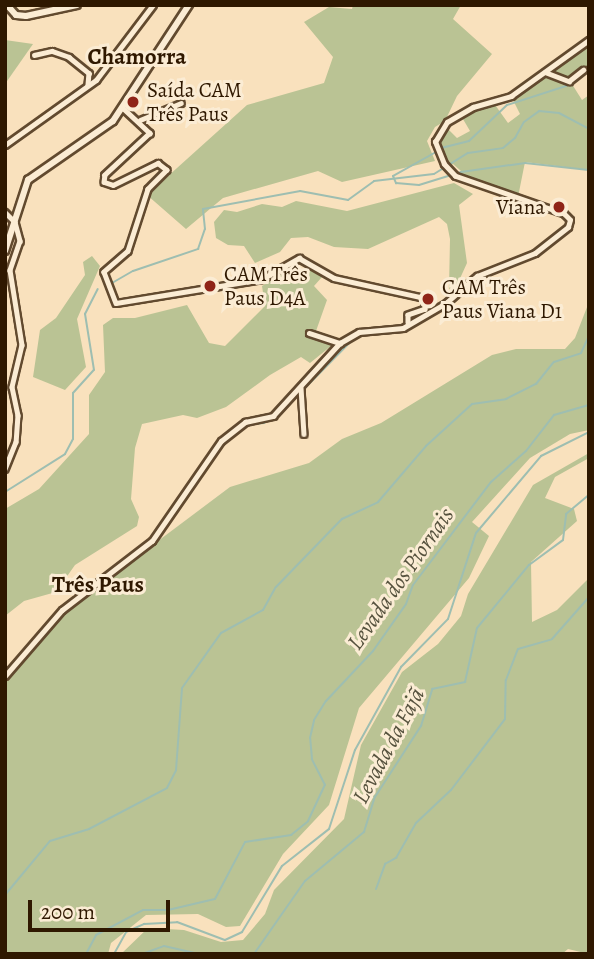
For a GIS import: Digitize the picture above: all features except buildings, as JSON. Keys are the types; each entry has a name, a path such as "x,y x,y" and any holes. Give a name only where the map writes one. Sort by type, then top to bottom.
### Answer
{"main road":[{"path":"7,5 16,15 26,16 76,5"},
{"path":"5,251 30,178 113,121 189,5"}],"street":[{"path":"5,145 88,85 114,62 153,5"},
{"path":"5,676 62,610 152,541 221,441 245,422 267,420 301,388 340,343 359,332 391,332 424,317 491,268 544,247 568,227 570,220 557,211 458,177 436,149 435,138 447,122 511,96 589,40"},
{"path":"34,55 52,51 69,57 89,73 88,85"},
{"path":"545,72 569,81 583,70"},
{"path":"139,120 181,103"},
{"path":"123,108 139,120 149,136 102,180 110,186 158,163 167,170 148,189 128,251 104,272 113,300 123,306 186,290 262,279 299,258 334,278 423,297 425,309 408,315 408,322"},
{"path":"5,212 15,222 20,240 10,270 22,345 12,387 18,415 16,442 5,469"},
{"path":"309,333 340,343"},
{"path":"301,388 304,434"}],"green space":[{"path":"353,5 461,5 453,19 492,54 457,96 445,121 435,127 427,141 435,161 342,182 318,171 223,198 186,229 147,195 247,105 324,83 333,57 304,22 329,7 352,9"},
{"path":"5,40 33,44 5,84"},
{"path":"589,40 589,65 570,81 582,100 589,95 589,170 525,162 518,197 458,177 461,171 453,164 448,168 435,138 444,125 457,138 470,131 460,114 493,102 508,123 520,114 511,96"},
{"path":"454,183 473,194 459,205 467,263 457,285 449,289 450,239 447,224 439,217 368,249 334,247 308,237 291,238 280,252 255,263 244,246 228,245 216,238 214,222 224,210 237,212 262,204 282,207 296,201 347,211"},
{"path":"92,256 100,266 77,319 86,367 65,390 33,377 40,330 56,318 85,275 83,262"},
{"path":"309,269 322,277 314,286 327,300 316,331 336,342 310,363 301,357 270,375 226,407 197,418 183,415 142,424 135,448 131,499 139,517 137,526 75,565 56,592 24,601 5,616 5,509 39,489 89,434 89,395 105,372 103,325 113,318 135,318 187,305 209,343 225,346 265,306 262,286 283,274 302,275"},
{"path":"589,302 589,430 570,434 530,458 472,522 489,536 469,578 359,708 329,805 283,854 240,926 226,927 198,914 146,915 111,943 108,954 5,954 5,676 26,647 118,564 154,544 230,487 309,463 342,439 381,423 492,355 516,349 565,349 575,338"},
{"path":"589,453 589,458 555,477 545,498 574,509 577,521 531,562 532,622 557,610 589,578 589,954 568,949 562,954 121,954 148,928 184,930 221,942 243,940 265,914 274,890 344,819 361,745 402,672 438,644 461,616 468,594 533,485"}],"waterway":[{"path":"441,148 469,141 507,105 566,86 582,74"},
{"path":"112,283 133,271 198,249 205,229 203,209 300,191 348,200 374,181 434,174 468,153 503,148 515,138 524,122 539,111 559,113 589,129"},
{"path":"436,152 393,176 396,183 419,185 461,172 525,163 589,170"},
{"path":"5,492 65,454 73,439 73,393 94,370 85,314 98,289"},
{"path":"304,389 356,336"},
{"path":"5,895 50,841 89,829 167,788 176,770 182,688 221,633 263,610 276,587 342,519 378,502 426,446 472,404 506,399 536,384 554,362 581,353 589,336"},
{"path":"281,411 300,393"},
{"name":"Levada dos Piornais","path":"86,954 96,935 143,910 168,910 215,899 245,842 291,835 308,821 325,785 312,759 310,738 314,720 326,701 373,651 406,604 413,585 491,482 526,451 554,415 589,405"},
{"path":"247,424 264,423 274,417"},
{"path":"114,954 126,932 144,924 177,922 225,940 242,932 282,866 329,829 355,750 401,667 448,619 476,533 541,456 589,432"},
{"path":"213,459 226,440"},
{"name":"Levada da Fajã","path":"254,954 305,881 364,832 375,797 421,726 432,689 465,682 477,628 529,565 563,540 566,514 589,495"},
{"path":"139,555 150,545"},
{"path":"90,591 100,584"},
{"path":"376,889 385,864 396,858 416,823 451,790 505,719 506,680 518,649 552,639 589,597"},
{"name":"Levada da Fajã","path":"142,954 164,946 199,954"}],"place":[{"name":"Saída CAM Três Paus","path":"133,102"},
{"name":"Viana","path":"559,207"},
{"name":"CAM Três Paus D4A","path":"210,286"},
{"name":"CAM Três Paus Viana D1","path":"428,299"}],"district":[{"name":"Chamorra","path":"137,57"},
{"name":"Três Paus","path":"98,585"}]}
